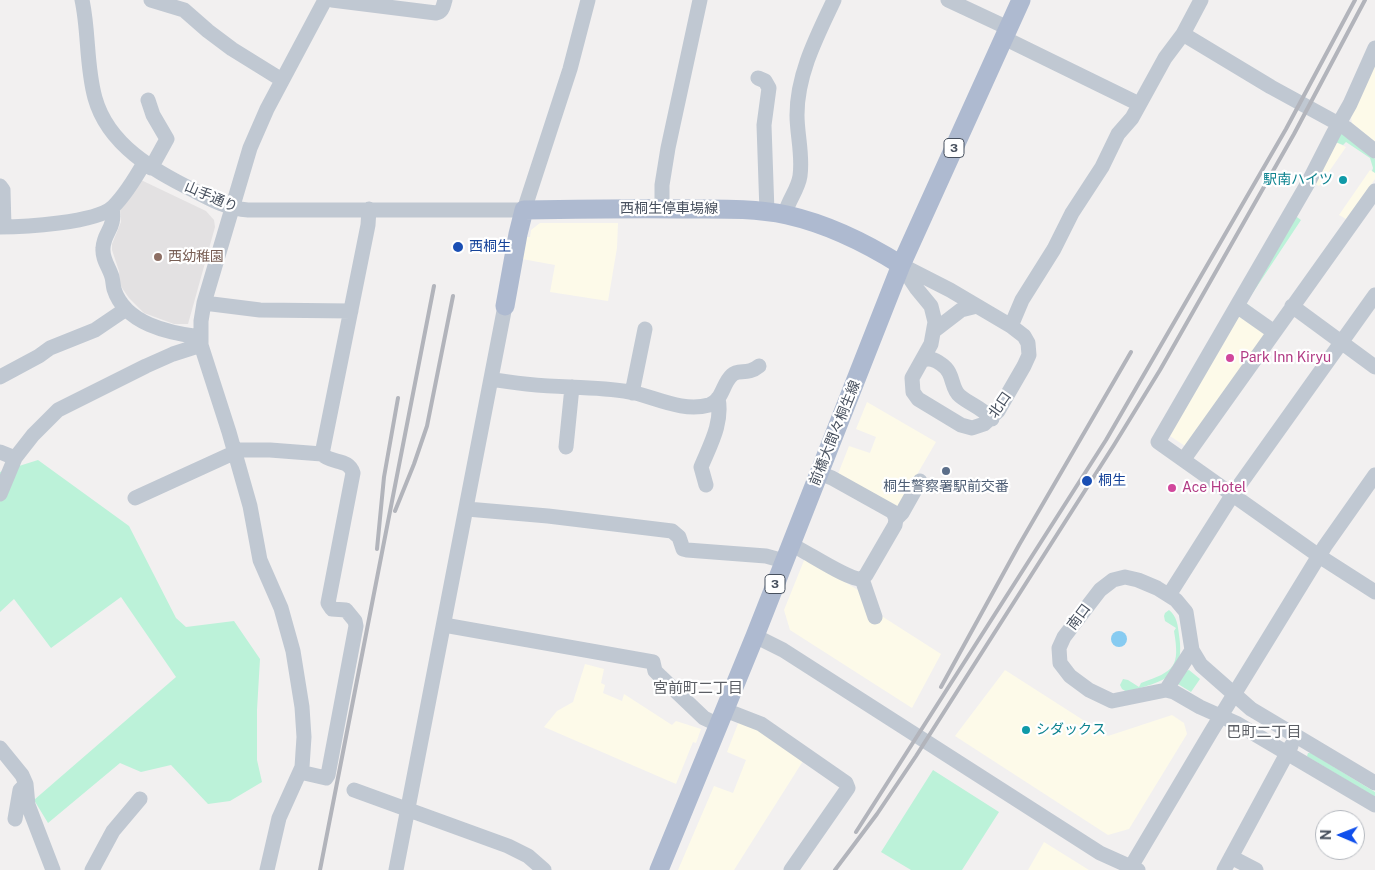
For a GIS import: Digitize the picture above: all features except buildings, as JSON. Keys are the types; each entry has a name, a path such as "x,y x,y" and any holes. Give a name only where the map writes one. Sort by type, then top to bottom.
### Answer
{"main road":[{"name":"前橋大間々桐生線","path":"658,870 755,636 901,265 1021,0"},
{"name":"西桐生停車場線","path":"524,210 743,209 776,213 812,222 859,242 901,265"},
{"path":"505,306 524,210"}],"street":[{"path":"151,0 184,10 232,49 282,80"},
{"path":"267,870 279,818 304,759 304,730 293,651 281,608 260,560 250,506 201,341 204,303 250,148 282,80 325,0"},
{"path":"332,0 436,13 440,12 445,0"},
{"path":"524,210 570,69 588,0"},
{"path":"662,209 662,185 668,148 700,0"},
{"path":"776,213 789,201 798,186 801,158 797,117 799,86 816,38 834,0"},
{"path":"948,0 1140,104"},
{"path":"1010,326 1022,300 1054,249 1072,213 1102,167 1118,134 1132,118 1165,58 1183,34 1201,0"},
{"name":"山手通り","path":"86,1 90,73 95,98 110,128 131,152 179,184 232,208 248,210 524,210"},
{"path":"1183,34 1346,128 1375,151"},
{"path":"1375,48 1350,104 1308,183 1158,442 1319,556 1375,592"},
{"path":"758,78 765,81 769,88 764,125 776,213"},
{"path":"0,186 3,190 1,227 33,227 63,222 94,216 112,208 148,165 166,138 153,115 148,100"},
{"path":"1184,459 1375,191"},
{"path":"112,208 114,218 103,245 104,259 112,277 114,290 126,309 144,322 166,331 201,341"},
{"path":"322,454 368,225 369,209"},
{"path":"901,265 931,306 934,314 935,330"},
{"name":"北口","path":"901,265 1010,326 1024,336 1029,345 1030,355 998,412 992,419 980,426 966,427 953,421 918,399 913,392 914,374 931,344 935,330"},
{"path":"1169,595 1232,494 1375,295"},
{"path":"204,303 260,310 351,311"},
{"path":"396,870 505,306"},
{"path":"935,330 961,310 977,306"},
{"path":"1236,306 1274,332"},
{"path":"1292,306 1375,367"},
{"path":"0,377 50,348 95,330 126,309"},
{"path":"632,393 636,383 645,329"},
{"path":"0,494 15,458 33,435 58,410 201,341"},
{"path":"922,360 934,359 946,367 950,372 958,394 984,410 992,419"},
{"path":"491,379 522,384 614,389 683,406 706,405 715,402 732,374 753,371 759,366"},
{"path":"566,447 572,387"},
{"path":"706,485 700,467 716,430 719,415 718,398"},
{"path":"135,498 240,450 322,454 326,458 352,467 353,473 328,603 332,609 346,610 355,621 356,626 328,775 326,778 300,772"},
{"path":"0,452 15,458"},
{"path":"467,509 672,530 679,536 683,549 688,550 766,556 804,550 852,578 862,579 866,576 895,525 896,519 893,512 832,478 819,473"},
{"path":"755,636 792,656 1100,853 1133,869 1234,694 1319,556 1375,475"},
{"path":"896,519 902,513 920,481"},
{"name":"南口","path":"1166,690 1116,702 1107,700 1089,690 1064,671 1060,663 1059,645 1064,636 1094,596 1113,580 1125,577 1151,584 1181,604 1186,612 1192,650 1201,665 1246,705 1375,783"},
{"path":"862,579 875,616"},
{"path":"444,625 652,662 655,671 660,677 704,718 722,718 761,724 846,783 848,788 792,870"},
{"path":"1192,650 1166,690 1174,692 1200,707 1221,716 1375,805"},
{"path":"1256,870 1227,864 1296,736"},
{"path":"0,748 22,775 26,784 28,805 53,870"},
{"path":"15,819 20,790 26,784"},
{"path":"354,790 516,849 528,856 544,870"},
{"path":"92,870 113,831 140,799"}],"shaded area":[{"path":"1375,65 1375,142 1352,123 1351,117"},
{"path":"1333,141 1346,147 1319,186 1312,182"},
{"path":"1370,170 1375,173 1375,179 1346,219 1339,215"},
{"path":"141,180 206,211 214,220 215,227 188,324 174,324 144,313 129,298 120,285 119,271 112,250 112,244 121,222 120,207"},
{"path":"540,223 618,223 617,248 608,301 550,292 555,265 522,259 526,237 530,237 531,230"},
{"path":"1237,313 1266,333 1185,446 1167,434"},
{"path":"867,402 936,442 898,507 838,474 849,446 870,453 876,437 856,429"},
{"path":"805,558 863,593 880,615 941,654 912,708 790,630 784,610"},
{"path":"585,664 604,669 601,683 605,685 603,693 622,701 624,694 672,725 676,721 701,729 696,743 693,742 676,784 544,727 557,711 573,702"},
{"path":"1005,670 1108,736 1172,715 1184,723 1187,734 1129,829 1108,835 955,736"},
{"path":"739,721 760,730 803,761 734,870 678,870 714,786 733,793 746,760 727,752"},
{"path":"1044,842 1089,870 1028,870"}],"green space":[{"path":"1343,133 1375,159 1375,173 1372,171 1370,158 1346,142 1343,145 1333,141 1338,135"},
{"path":"1294,215 1301,220 1246,303 1254,309 1245,304"},
{"path":"38,460 129,526 176,618 186,627 234,621 260,659 257,760 262,782 230,801 208,804 171,765 141,772 120,763 48,823 34,800 176,677 121,597 51,648 14,599 0,612 0,472"},
{"path":"1169,610 1172,612 1178,625 1180,650 1179,661 1175,669 1161,681 1127,692 1120,685 1123,679 1139,687 1141,683 1161,675 1172,666 1176,653 1174,631 1176,628 1165,621 1165,613"},
{"path":"1189,670 1200,679 1191,692 1178,684 1186,671"},
{"path":"1308,753 1311,753 1375,792 1375,797 1308,757"},
{"path":"933,770 999,812 962,870 911,870 881,852"}],"water":[{"path":"1119,631 1125,633 1127,639 1125,645 1119,647 1113,645 1111,639 1113,633"}],"railway":[{"path":"856,832 1106,440 1286,129 1355,0"},
{"path":"835,870 877,814 916,756 1160,370 1294,134 1365,0"},
{"path":"320,870 434,286"},
{"path":"395,511 427,426 453,296"},
{"path":"941,687 1019,545 1131,352"},
{"path":"377,549 384,477 398,398"}],"place":[{"name":"駅南ハイツ","path":"1343,180"},
{"name":"西桐生","path":"458,247"},
{"name":"西幼稚園","path":"158,257"},
{"name":"Park Inn Kiryu","path":"1230,358"},
{"name":"桐生警察署駅前交番","path":"946,471"},
{"name":"桐生","path":"1087,481"},
{"name":"Ace Hotel","path":"1172,488"},
{"name":"シダックス","path":"1026,730"}],"district":[{"name":"宮前町二丁目","path":"698,688"},
{"name":"巴町二丁目","path":"1264,732"}]}
